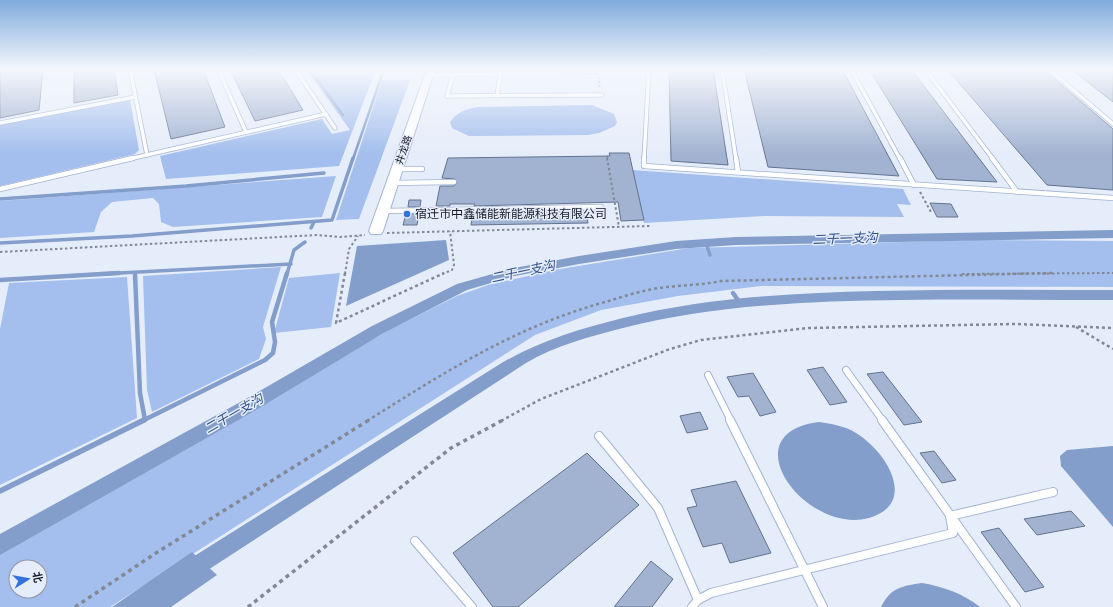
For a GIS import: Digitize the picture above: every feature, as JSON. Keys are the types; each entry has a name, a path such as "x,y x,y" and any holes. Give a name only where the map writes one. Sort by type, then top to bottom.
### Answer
{"street":[{"name":"井龙路","path":"375,232 421,97"}],"lane":[{"path":"0,123 133,97"},
{"path":"135,97 147,155"},
{"path":"231,97 246,132"},
{"path":"315,97 335,128"},
{"path":"648,97 644,166 1113,198"},
{"path":"726,97 738,172"},
{"path":"867,97 915,185"},
{"path":"946,97 1017,192"},
{"path":"1082,97 1113,124"},
{"path":"0,189 326,114"},
{"path":"397,169 422,169"},
{"path":"392,183 454,182"},
{"path":"383,211 601,207"},
{"path":"846,370 1016,607"},
{"path":"708,375 823,607"},
{"path":"598,436 658,508 698,600"},
{"path":"950,516 1053,492"},
{"path":"692,607 698,600 711,594 953,533 950,516"},
{"path":"415,541 472,607"}],"path":[{"path":"607,156 619,227"},
{"path":"915,185 931,212"},
{"path":"0,252 317,235 358,236 375,232 650,226"},
{"path":"358,236 349,249 336,323 452,270 454,265 450,231"},
{"path":"76,607 156,552 463,361 518,334 557,318 604,302 666,288 721,281 975,274 1113,273"},
{"path":"248,607 451,448 541,399 670,349 701,340 808,328 1015,324 1113,328"},
{"path":"1075,326 1113,349"}],"shaded area":[{"path":"326,97 365,97 339,166 166,179 160,156 322,119 332,134 350,130"},
{"path":"376,97 404,97 359,219 336,220"},
{"path":"130,100 139,150 135,154 0,186 0,125"},
{"path":"592,105 614,114 617,122 615,126 599,133 588,135 469,136 452,128 450,122 462,112 478,107"},
{"path":"632,170 903,189 911,205 897,204 904,217 764,216 644,223"},
{"path":"336,176 322,217 173,227 161,222 159,204 153,198 112,202 101,212 94,232 0,238 0,201"},
{"path":"446,240 449,260 346,306 357,246"},
{"path":"972,240 1113,241 1113,287 761,286 678,296 601,310 535,335 110,607 0,607 0,551 391,329 457,296 488,285 554,270 689,248"},
{"path":"281,267 263,327 266,339 259,359 152,412 147,390 143,276"},
{"path":"340,273 331,327 274,333 289,278"},
{"path":"127,277 137,418 0,485 0,329 9,283"},
{"path":"819,422 838,426 856,433 878,452 892,477 895,489 892,501 884,511 869,518 845,519 822,512 802,498 787,480 779,462 780,444 793,430"},
{"path":"1113,446 1113,527 1061,466 1060,456 1067,450"},
{"path":"192,552 217,575 171,607 112,607"},
{"path":"922,583 938,586 952,591 980,607 881,607 888,596 897,589 908,585"}],"building":[{"path":"0,97 40,97 39,110 0,118"},
{"path":"74,97 105,97 74,103"},
{"path":"161,97 214,97 225,127 171,139"},
{"path":"244,97 295,97 303,110 255,121"},
{"path":"670,97 717,97 728,165 671,161"},
{"path":"751,97 857,97 899,176 768,167"},
{"path":"887,97 933,97 997,182 937,179"},
{"path":"971,97 1076,97 1113,129 1113,190 1047,185"},
{"path":"1107,97 1113,97 1113,102"},
{"path":"609,153 629,153 644,220 621,221 618,202 474,206 475,204 450,204 450,206 436,206 440,186 454,186 457,183 455,179 442,178 448,158 610,156"},
{"path":"409,200 421,200 420,207 408,207"},
{"path":"930,203 951,204 958,217 937,217"},
{"path":"586,211 588,223 471,225 473,213"},
{"path":"406,214 419,214 417,225 403,225"},
{"path":"823,367 847,402 830,405 807,370"},
{"path":"883,372 922,422 904,425 867,374"},
{"path":"753,373 776,412 760,416 749,396 738,397 727,377"},
{"path":"700,412 708,429 687,433 680,416"},
{"path":"934,451 956,480 942,483 920,453"},
{"path":"587,453 639,505 518,607 493,607 453,553"},
{"path":"736,481 771,553 730,563 722,543 703,547 687,508 697,506 691,490"},
{"path":"1071,511 1085,526 1037,535 1024,519"},
{"path":"999,528 1044,587 1025,592 981,532"},
{"path":"651,561 673,579 652,607 614,607"}],"waterway":[{"path":"330,97 343,115"},
{"path":"353,159 374,97"},
{"path":"0,243 132,236 332,220 353,158"},
{"path":"0,199 186,186 324,173"},
{"path":"311,228 314,222"},
{"name":"二干一支沟","path":"0,545 250,405 377,330 462,287 514,272 676,245 736,241 989,235 1113,234"},
{"path":"290,264 294,250 305,242"},
{"path":"706,243 710,255"},
{"path":"110,274 290,264"},
{"path":"287,274 290,264"},
{"path":"110,274 119,273"},
{"path":"145,420 265,360 273,353 275,342 272,322 287,273"},
{"path":"101,274 110,274"},
{"path":"0,280 110,274"},
{"path":"135,274 140,393 145,420"},
{"path":"733,293 740,303"},
{"path":"187,572 521,359 552,344 578,335 643,318 683,310 765,301 889,295 1113,295"},
{"path":"0,491 144,420"}],"place":[{"name":"宿迁市中鑫储能新能源科技有限公司","path":"407,214"}]}
